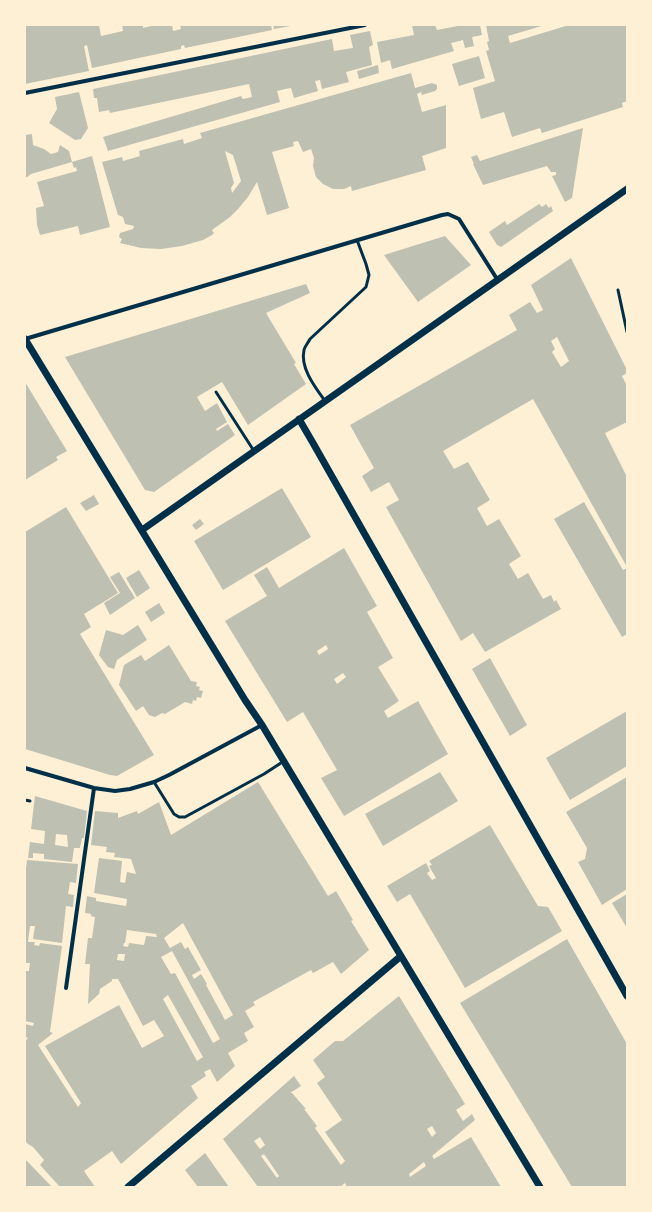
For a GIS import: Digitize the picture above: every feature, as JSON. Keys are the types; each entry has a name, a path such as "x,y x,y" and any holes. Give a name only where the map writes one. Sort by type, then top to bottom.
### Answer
{"street":[{"path":"25,93 365,25"},
{"path":"142,530 627,189"},
{"path":"497,279 464,225 459,219 448,214 25,339 245,700 284,761 540,1187"},
{"path":"299,419 314,442 627,996"},
{"path":"25,768 94,788 115,791 130,789 154,782 262,725"},
{"path":"66,988 94,788"},
{"path":"128,1187 401,956"}],"lane":[{"path":"325,401 310,380 303,360 304,348 310,339 366,287 369,275 357,240"},
{"path":"618,290 627,332"},
{"path":"216,392 254,451"},
{"path":"154,782 174,814 179,817 185,817 264,774 284,761"},
{"path":"25,800 30,802"}],"building":[{"path":"25,25 99,25 101,36 123,31 122,25 143,25 143,28 155,25 172,25 173,31 181,29 180,25 271,25 272,30 185,48 184,45 181,46 181,49 92,68 87,45 84,46 89,71 25,84"},
{"path":"273,25 291,25 291,26 274,29"},
{"path":"412,25 435,25 437,30 463,25 480,25 482,35 472,37 474,46 465,48 463,40 451,43 454,51 392,69 390,60 381,63 377,42 414,35"},
{"path":"486,25 545,25 508,36 510,43 569,25 627,25 627,101 622,103 623,107 542,133 540,128 512,137 504,112 481,119 473,88 495,81 486,51 489,50 487,42 489,41"},
{"path":"370,31 373,45 369,47 372,65 346,72 349,82 322,89 320,80 315,81 318,91 294,98 291,88 277,91 280,102 108,151 103,137 241,96 243,99 252,97 249,84 110,113 109,110 99,112 97,98 94,98 93,89 332,39 334,51 353,48 350,35"},
{"path":"479,56 485,78 459,86 452,64"},
{"path":"378,65 379,73 359,79 357,71"},
{"path":"411,73 415,88 432,83 437,85 437,89 435,91 422,95 421,92 417,94 422,112 446,105 446,148 422,156 426,170 352,191 351,186 344,189 333,189 323,184 316,177 313,166 314,158 311,149 303,152 298,141 293,142 294,146 272,152 289,208 267,215 257,182 248,197 238,209 212,230 214,233 212,235 203,240 182,246 161,249 141,248 120,243 122,239 119,237 120,233 133,229 134,226 125,224 123,217 118,215 102,162 122,157 123,161 140,156 139,151 183,139 184,144 202,138 200,133","holes":["225,151 233,155 241,181 232,193 231,188 234,183"]},
{"path":"79,92 88,128 81,139 75,140 49,123 57,109 55,97"},
{"path":"583,128 572,198 565,202 552,176 556,175 556,172 551,172 547,166 483,185 473,164 471,157 477,155 480,161"},
{"path":"32,134 33,145 44,149 51,154 58,152 60,145 69,151 72,162 25,177 25,135"},
{"path":"92,156 110,227 80,235 78,226 40,235 37,225 36,208 44,206 37,182 77,171 72,162"},
{"path":"539,204 542,207 546,204 549,208 551,206 553,211 501,247 497,245 489,232 505,221 507,225"},
{"path":"445,236 471,265 418,302 384,255"},
{"path":"571,258 627,370 627,373 622,376 627,386 627,422 605,433 627,477 627,567 533,399 443,451 454,469 468,462 490,500 477,508 487,526 499,519 521,556 509,564 518,579 528,573 543,599 551,595 554,602 556,600 561,609 485,652 473,633 461,641 386,507 399,500 389,482 371,492 362,476 374,468 350,425 517,330 509,315 530,302 537,313 543,310 531,285","holes":["557,337 569,361 561,367 552,352 555,349 551,341"]},
{"path":"306,284 310,293 266,313 296,363 294,364 306,384 248,425 222,382 197,397 205,411 217,403 227,422 216,429 217,431 228,424 235,435 154,492 145,490 65,357"},
{"path":"25,382 67,451 56,457 58,460 25,480"},
{"path":"282,488 311,537 223,590 194,541"},
{"path":"94,495 99,504 86,511 80,503"},
{"path":"584,502 623,570 627,568 627,634 622,637 554,519"},
{"path":"66,507 118,593 84,614 91,627 80,634 154,755 117,776 25,749 25,532"},
{"path":"200,519 204,524 196,530 192,525"},
{"path":"344,548 377,606 367,612 393,658 378,667 399,701 384,711 388,718 418,701 448,754 344,816 321,778 337,770 303,712 287,722 225,621 267,596 254,575 267,567 279,588","holes":["326,645 328,649 319,655 317,651","343,673 346,677 337,684 334,679"]},
{"path":"139,570 150,588 137,597 126,578"},
{"path":"119,572 135,598 110,615 104,603 120,593 110,577"},
{"path":"159,603 165,613 151,622 145,612"},
{"path":"138,625 147,640 117,660 114,669 108,667 99,655 106,630 123,635"},
{"path":"169,645 191,681 197,682 196,686 200,687 199,690 203,691 201,698 197,697 196,701 193,700 192,704 185,702 165,714 162,713 155,717 149,715 143,706 136,711 119,685 124,665 141,655 145,661"},
{"path":"490,658 527,725 510,736 472,669"},
{"path":"627,711 627,766 570,800 546,758"},
{"path":"440,772 458,801 383,846 365,814"},
{"path":"627,777 627,889 602,905 578,862 585,859 587,848 566,812"},
{"path":"258,782 328,896 336,891 353,920 351,921 369,950 341,974 333,962 313,973 311,970 253,1002 255,1005 245,1011 254,1027 244,1033 248,1041 228,1053 235,1066 217,1082 210,1069 204,1072 206,1076 191,1086 198,1098 121,1164 112,1151 84,1171 95,1187 60,1187 40,1165 44,1160 33,1147 25,1141 25,1041 28,1038 25,1037 25,1024 33,1026 34,1023 25,1021 25,971 29,971 30,963 25,963 25,877 27,860 78,864 76,883 70,882 68,894 74,895 73,907 66,906 62,943 33,939 35,926 30,926 28,942 35,942 34,945 39,946 40,943 62,946 50,1032 53,1033 38,1045 78,1107 81,1103 45,1046 119,1005 142,1048 164,1036 154,1020 143,1026 118,979 112,979 112,981 100,989 99,994 88,1004 90,964 85,964 88,938 92,938 95,917 91,916 91,914 85,913 87,896 96,898 96,901 126,906 127,899 94,893 99,858 122,861 120,882 125,883 127,872 136,874 131,859 114,857 115,853 106,852 107,847 91,845 95,811 118,813 118,818 137,811 138,814 159,802 171,835","holes":["183,923 233,1015 225,1020 201,974 194,979 192,975 201,970 188,947 185,949 181,942 170,948 164,938","127,930 156,934 157,937 146,936 144,945 129,943 128,947 123,946 125,943","172,951 220,1039 213,1043 175,973 171,974 161,957","118,954 125,954 124,961 117,960","168,995 203,1057 197,1061 163,999"]},
{"path":"35,796 87,811 84,838 82,838 80,848 74,848 72,862 44,859 44,854 33,853 33,858 28,858 30,842 44,844 45,831 31,829","holes":["56,834 67,835 68,847 55,845"]},
{"path":"490,825 538,906 548,907 562,931 465,988 410,894 397,902 387,886 426,863 430,871 427,873 432,880 436,878 429,866 432,865 429,861"},
{"path":"627,894 627,928 612,903"},
{"path":"567,939 627,1044 627,1187 572,1187 460,1003"},
{"path":"399,996 465,1104 456,1110 463,1121 472,1114 475,1120 432,1156 434,1159 471,1137 501,1187 347,1187 345,1183 340,1187 258,1187 223,1139 294,1076 301,1086 290,1093 292,1093 306,1109 304,1109 317,1126 315,1128 341,1165 345,1161 325,1132 342,1120 317,1083 325,1077 313,1060 335,1041 343,1041","holes":["432,1126 436,1133 432,1137 427,1129","260,1137 265,1145 260,1149 254,1141","264,1154 279,1176 277,1178 261,1156","424,1162 426,1166 410,1177 409,1174"]},
{"path":"205,1153 229,1187 198,1187 185,1170"},
{"path":"25,1159 52,1187 25,1187"}]}
